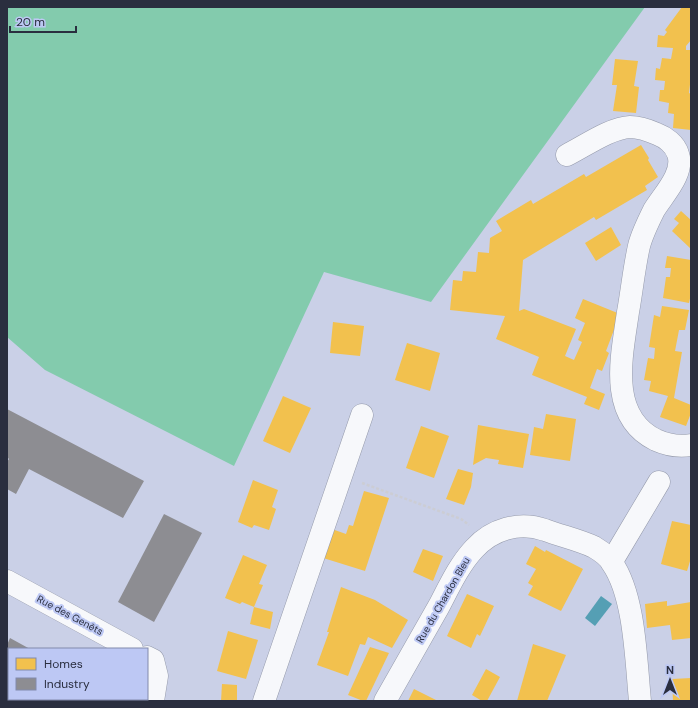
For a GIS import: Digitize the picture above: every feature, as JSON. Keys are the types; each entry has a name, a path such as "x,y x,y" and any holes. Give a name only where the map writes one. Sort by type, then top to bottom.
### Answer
{"street":[{"path":"567,156 610,132 630,127 646,129 661,135 672,143 678,154 678,169 674,181 655,209 646,226 639,246 621,360 620,383 625,403 635,425 648,436 665,444 683,446 691,445"},
{"path":"264,701 362,415"},
{"path":"612,562 659,482"},
{"name":"Rue du Chardon Bleu","path":"386,701 459,570 474,549 488,537 501,529 519,526 542,529 594,548 612,562 622,582 632,621 640,701"},
{"name":"Rue des Genêts","path":"7,581 130,648"},
{"path":"148,658 153,660 157,676 153,701"}],"path":[{"path":"341,475 461,520 488,537"}],"green space":[{"path":"7,7 645,7 431,302 324,272 234,466 45,370 7,337"}],"water":[{"path":"601,596 612,604 595,626 585,618"}],"building: Homes":[{"path":"682,7 691,7 691,40 686,46 686,50 691,50 691,76 689,93 691,94 691,130 673,128 674,114 668,113 669,103 659,101 660,90 664,90 665,81 655,80 656,68 660,69 662,58 671,59 673,48 657,47 658,35 664,36 667,32 665,30"},
{"path":"615,59 638,61 634,86 639,87 636,113 613,111 617,85 612,85"},
{"path":"641,145 658,177 645,186 647,190 596,220 594,217 523,260 519,311 524,309 576,329 565,356 574,360 582,342 578,340 585,323 575,318 583,299 620,314 606,351 609,353 602,371 597,369 590,388 605,394 599,410 584,404 587,397 532,375 539,357 496,339 505,316 450,310 453,280 462,281 463,271 476,272 478,252 489,253 490,238 502,231 496,221 531,200 533,204 584,174 586,177"},
{"path":"681,211 691,220 691,249 672,231 679,223 674,219"},
{"path":"611,227 621,245 596,261 585,243"},
{"path":"667,256 691,260 691,294 689,303 663,298 666,277 670,277 671,268 665,268"},
{"path":"662,306 689,310 685,330 679,330 675,351 682,352 674,398 691,405 691,413 686,426 660,417 668,396 649,391 651,381 644,380 648,358 654,359 655,348 649,347 654,315 660,317"},
{"path":"333,322 364,326 360,356 330,353"},
{"path":"407,343 440,353 430,391 395,380"},
{"path":"283,396 311,408 290,453 263,441"},
{"path":"546,414 576,419 570,461 530,455 534,427 543,429"},
{"path":"478,425 529,434 523,468 498,464 499,460 486,458 473,465"},
{"path":"421,426 449,436 434,478 406,468"},
{"path":"458,469 473,473 471,487 464,505 446,499"},
{"path":"253,480 278,490 272,507 276,509 269,530 254,525 252,528 238,522"},
{"path":"364,491 389,498 365,571 320,557 329,528 346,534 349,525 353,526"},
{"path":"672,521 691,525 691,558 687,571 661,564"},
{"path":"535,546 583,569 561,611 528,595 533,586 528,583 536,569 526,564"},
{"path":"423,549 443,556 433,581 413,572"},
{"path":"243,555 267,565 259,584 263,585 254,607 242,602 240,604 225,598"},
{"path":"341,587 375,600 408,620 392,648 368,637 365,645 360,644 348,676 317,665 329,632 327,632"},
{"path":"467,594 494,606 480,636 477,634 471,648 447,636"},
{"path":"667,601 667,606 691,602 691,638 672,640 670,625 647,628 645,604"},
{"path":"254,607 273,612 270,629 250,624"},
{"path":"228,631 258,640 246,679 217,671"},
{"path":"533,644 566,655 547,701 517,701"},
{"path":"370,647 389,653 366,701 363,701 348,695"},
{"path":"486,669 500,677 487,701 482,701 472,695"},
{"path":"691,678 691,701 673,701 672,679"},
{"path":"222,684 237,685 237,701 221,701"},
{"path":"414,689 438,701 408,701"}],"building: Industry":[{"path":"7,409 144,481 123,518 29,469 16,494 7,489 7,462 9,459 7,457"},
{"path":"164,514 202,533 154,622 118,602"},
{"path":"10,638 28,648 8,648 8,700 34,700 33,701 7,701 7,645"},
{"path":"64,700 118,700 117,701"}]}
